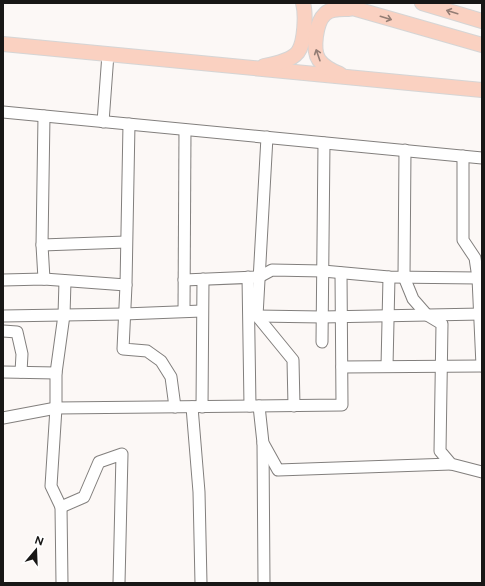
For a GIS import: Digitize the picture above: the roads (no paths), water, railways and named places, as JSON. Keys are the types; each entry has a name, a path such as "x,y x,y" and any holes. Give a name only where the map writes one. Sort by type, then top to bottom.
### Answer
{"main road":[{"path":"253,68 279,63 292,57 299,51 305,23 303,3"},
{"path":"335,3 479,44 482,22 422,3"},
{"path":"347,77 328,69 319,60 316,50 318,24 325,13 336,9 357,10"},
{"path":"3,44 482,90"}],"street":[{"path":"103,122 108,54"},
{"path":"3,112 482,158"},
{"path":"44,116 42,245 44,279"},
{"path":"129,124 126,285 123,349 148,351 161,361 171,377 175,407"},
{"path":"184,311 185,130"},
{"path":"264,583 263,443 254,406 254,277 267,137"},
{"path":"322,342 324,143"},
{"path":"405,150 404,277 413,299 427,316 442,324 440,451 451,464"},
{"path":"342,367 482,366 481,314 475,258 463,240 462,156"},
{"path":"42,245 126,242"},
{"path":"184,280 254,277 272,270 389,277 478,278"},
{"path":"3,418 56,408 342,405 341,273"},
{"path":"254,277 257,316 293,360 294,406"},
{"path":"387,366 389,277"},
{"path":"3,280 44,279 126,285"},
{"path":"201,583 197,406 203,279"},
{"path":"62,583 61,507 51,486 56,408 56,373 64,315 65,280"},
{"path":"3,316 202,311"},
{"path":"257,316 322,317 481,314"},
{"path":"3,331 17,332 22,354 21,372"},
{"path":"3,372 56,373"},
{"path":"263,443 278,470 451,464 482,472"},
{"path":"61,507 84,497 99,462 122,454 119,583"}]}
